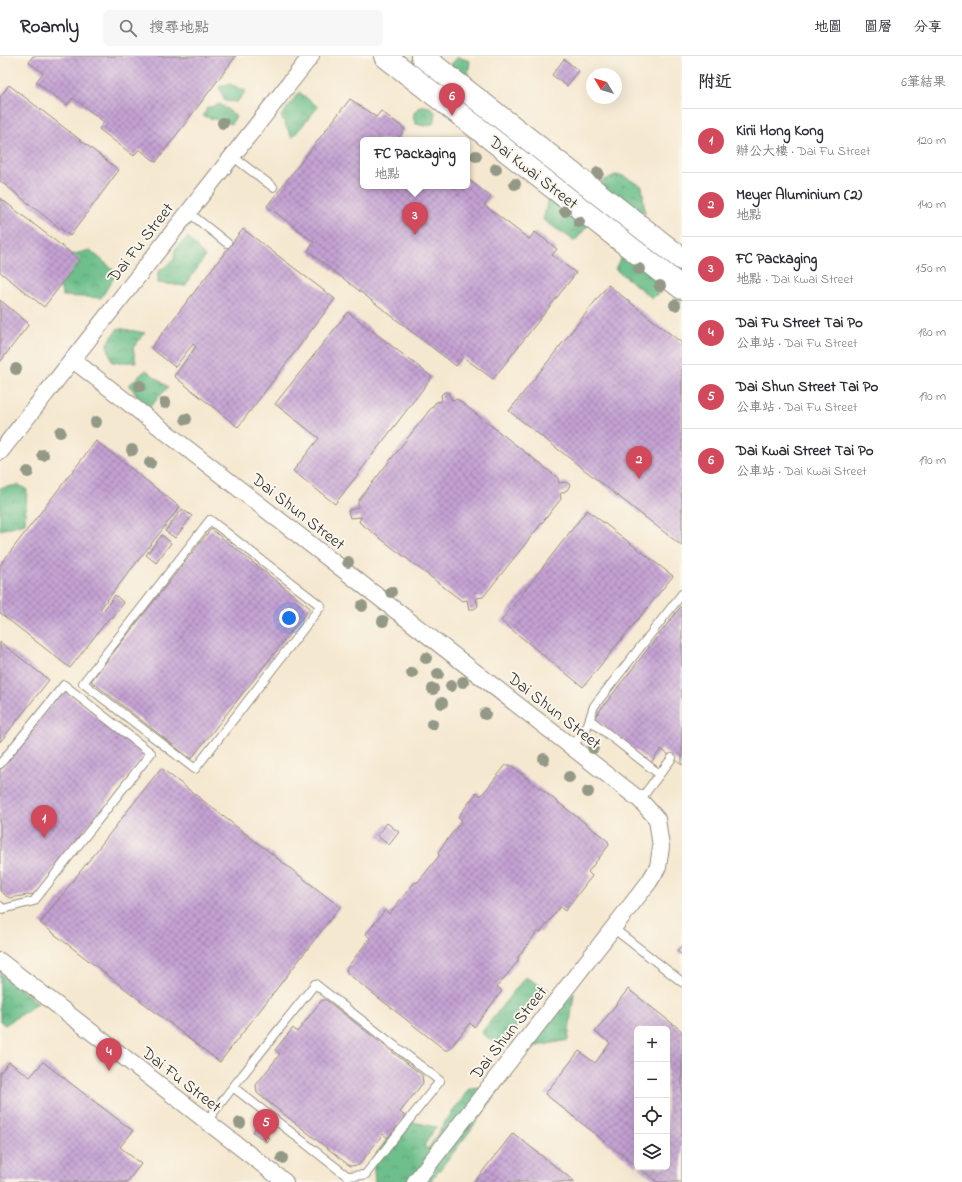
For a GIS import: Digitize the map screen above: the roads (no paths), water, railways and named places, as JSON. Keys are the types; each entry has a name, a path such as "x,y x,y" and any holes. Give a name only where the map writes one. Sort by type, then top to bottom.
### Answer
{"street":[{"name":"Dai Fu Street","path":"0,452 310,56"},
{"name":"Dai Kwai Street","path":"385,56 682,288"},
{"name":"Dai Kwai Street","path":"422,56 682,259"},
{"name":"Dai Shun Street","path":"73,360 640,800 657,819 661,847 658,867 649,882 415,1182"},
{"name":"Dai Fu Street","path":"0,961 285,1182"}],"lane":[{"path":"232,156 272,187"},
{"path":"188,212 227,243"},
{"path":"210,520 321,606 195,769 83,683 210,520"},
{"path":"572,747 587,727 594,706 682,594"},
{"path":"0,764 64,685 151,753 34,901 1,909"},
{"path":"590,720 659,774"},
{"path":"640,800 672,758"},
{"path":"613,928 682,982"},
{"path":"207,1121 233,1087 315,984 440,1081 365,1174 346,1176 233,1087"}],"place":[{"name":"Dai Kwai Street Tai Po","path":"452,116"},
{"name":"FC Packaging","path":"415,235"},
{"name":"Meyer Aluminium (2)","path":"639,479"},
{"name":"Kirii Hong Kong","path":"44,838"},
{"name":"Dai Fu Street Tai Po","path":"109,1071"},
{"name":"Dai Shun Street Tai Po","path":"266,1142"}]}
